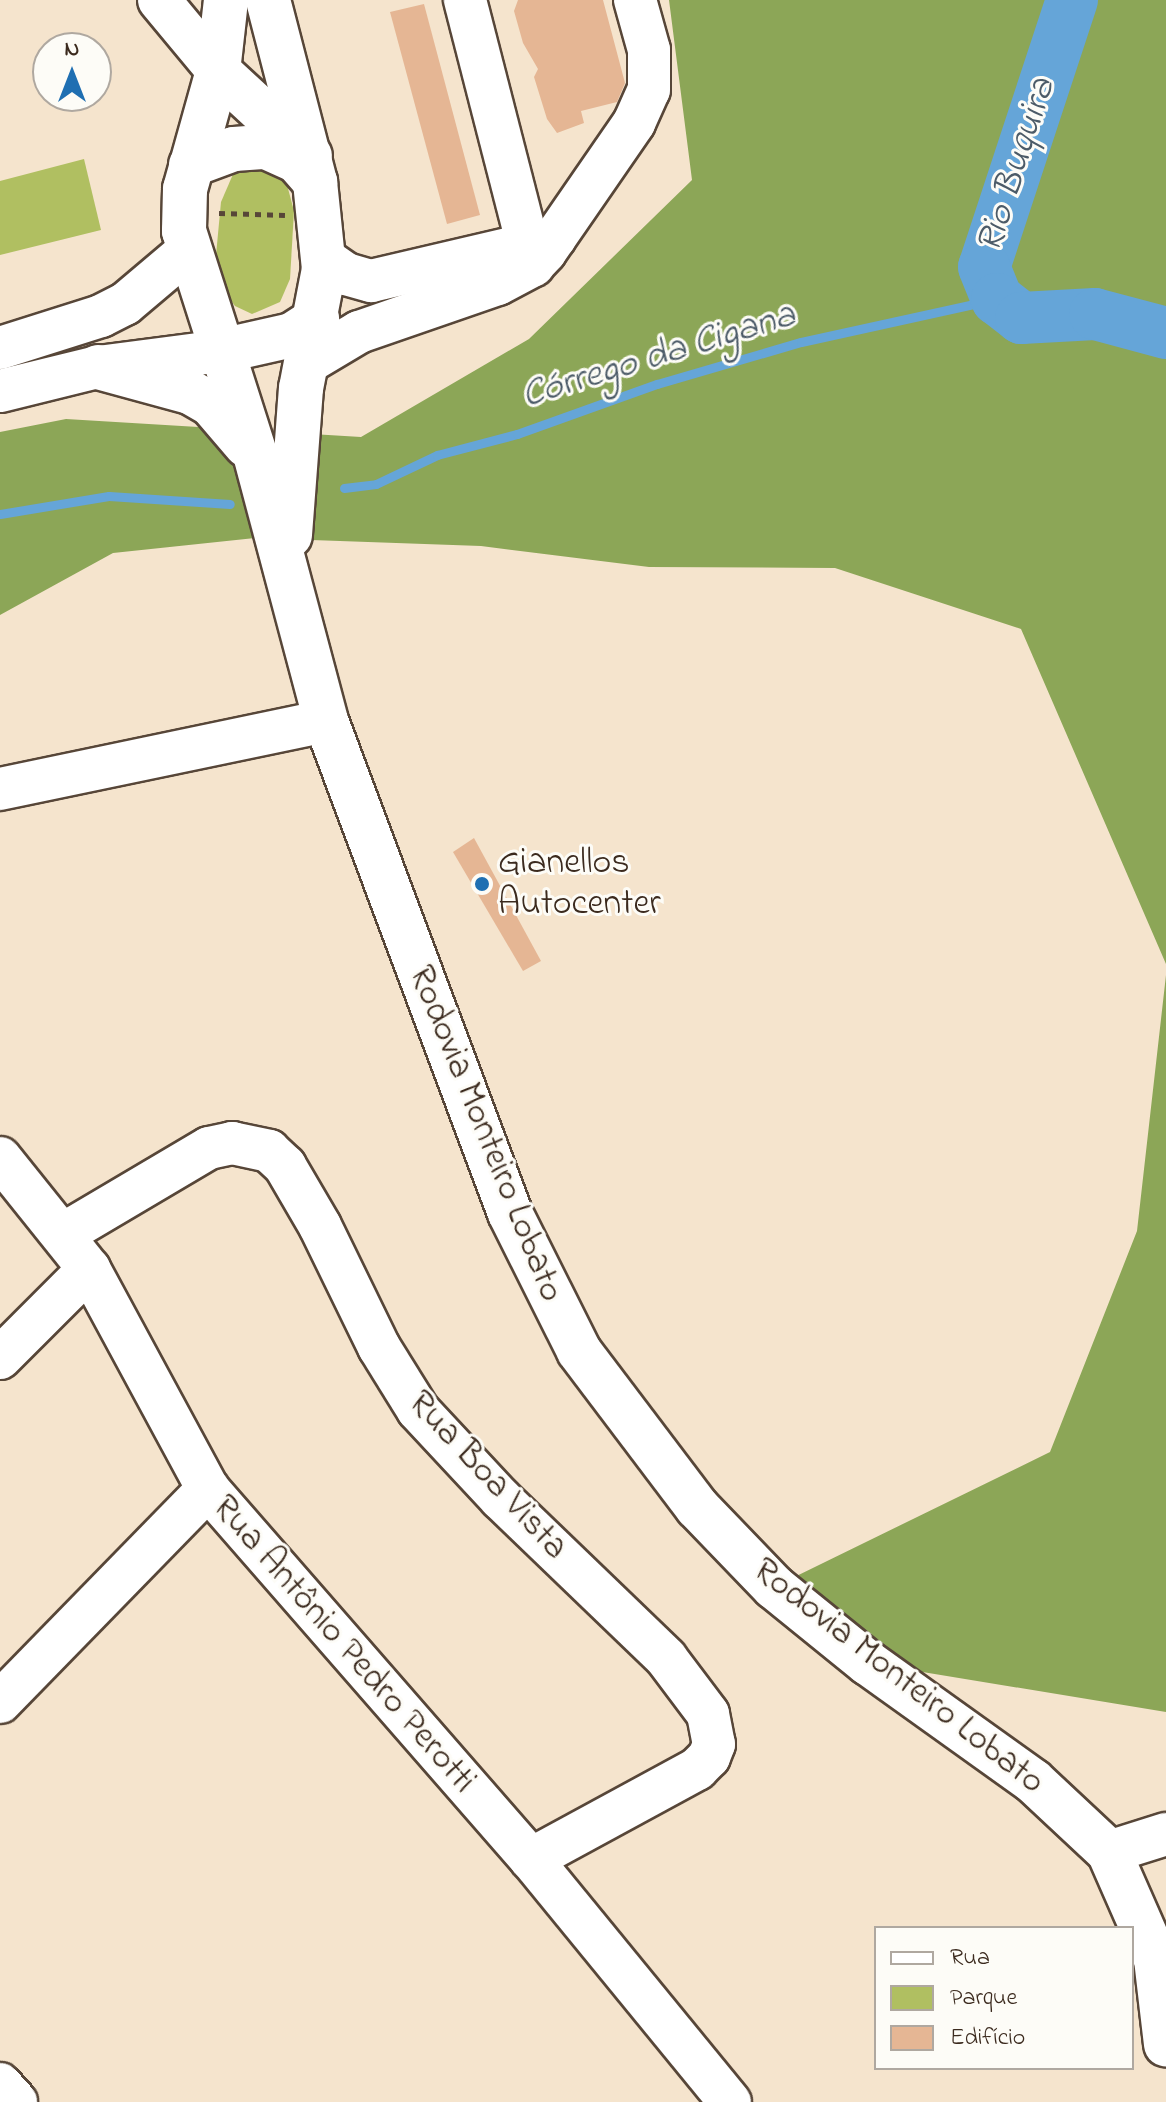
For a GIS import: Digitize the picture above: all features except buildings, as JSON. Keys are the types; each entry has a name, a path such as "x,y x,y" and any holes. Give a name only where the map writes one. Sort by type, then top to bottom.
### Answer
{"main road":[{"name":"Rodovia Monteiro Lobato","path":"226,0 218,71 191,165 186,230 255,454 326,721 510,1213 579,1351 697,1507 774,1587 868,1663 1033,1781 1109,1852 1156,1959 1166,2044"},
{"name":"Rodovia Monteiro Lobato","path":"268,0 317,203 317,319 307,363 288,570"},
{"path":"218,71 317,203"},
{"path":"191,165 234,149 266,147 297,161 317,203"},
{"path":"221,351 275,341 317,319"},
{"path":"98,367 190,392 211,404 255,454"}],"street":[{"path":"159,0 218,71"},
{"path":"465,0 539,248"},
{"path":"307,363 359,332 498,284 539,248 634,123 649,90 649,50 635,0"},
{"path":"317,203 346,274 371,281 539,248"},
{"path":"0,348 101,316 125,304 186,230"},
{"path":"0,391 98,367 221,351"},
{"path":"0,789 326,721"},
{"name":"Rua Boa Vista","path":"65,1233 209,1148 232,1143 269,1151 285,1166 320,1226 379,1347 418,1410 675,1670 708,1714 714,1744 709,1757 697,1769 531,1859"},
{"name":"Rua Antônio Pedro Perotti","path":"0,1158 65,1233 89,1269 208,1489 531,1859 730,2102"},
{"path":"0,1358 89,1269"},
{"path":"0,1702 208,1489"},
{"path":"1109,1852 1166,1834"},
{"path":"0,2084 16,2102"}],"path":[{"path":"186,230 317,203"}],"green space":[{"path":"669,0 1166,0 1166,964 1021,629 835,568 649,567 481,546 255,538 113,553 0,615 0,432 66,419 361,437 529,339 692,180"},
{"path":"252,157 286,181 294,211 290,279 280,302 252,314 235,306 226,294 216,255 221,202 237,165"},
{"path":"84,159 101,230 0,255 0,181"},
{"path":"1166,975 1166,1712 868,1663 774,1587 1050,1452 1137,1231"}],"waterway":[{"name":"Rio Buquira","path":"1072,0 984,267 997,299 1021,318 1095,314 1166,333"},
{"name":"Córrego da Cigana","path":"344,488 376,484 437,455 517,434 657,384 801,342 997,299"},
{"name":"Córrego da Cigana","path":"0,514 109,496 230,504"}],"place":[{"name":"Gianellos Autocenter","path":"482,884"}]}
